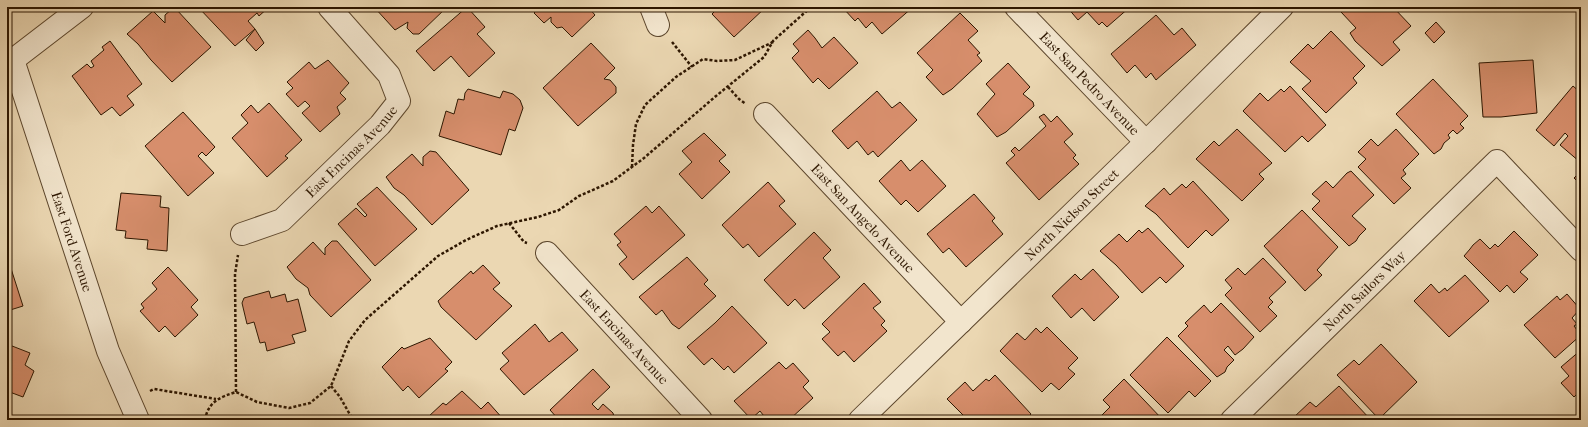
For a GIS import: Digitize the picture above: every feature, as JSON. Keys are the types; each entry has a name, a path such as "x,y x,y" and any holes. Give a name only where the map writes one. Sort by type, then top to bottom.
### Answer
{"street":[{"path":"10,61 82,7"},
{"name":"East Encinas Avenue","path":"242,234 282,220 380,125 399,101 389,75 329,7"},
{"name":"East San Pedro Avenue","path":"1016,7 1146,142"},
{"name":"North Nielson Street","path":"860,420 1146,142 1282,7"},
{"name":"East Ford Avenue","path":"10,61 108,351 134,411"},
{"name":"East San Angelo Avenue","path":"765,114 961,322"},
{"name":"North Sailors Way","path":"1232,420 1498,161 1581,250"},
{"name":"East Encinas Avenue","path":"547,253 701,420"}],"path":[{"path":"134,411 154,389 216,399 236,392 257,402 289,408 310,403 331,386 349,341 365,320 438,256 466,240 497,226 538,217 559,210 579,196 613,182 764,57 774,41 811,7"},
{"path":"654,16 692,67"},
{"path":"632,167 636,124 645,105 676,77 703,59 717,61 735,60 774,41"},
{"path":"509,223 524,242 547,253"},
{"path":"236,392 235,274 242,234"},
{"path":"331,386 340,397 353,420"},
{"path":"205,420 216,399"}],"building":[{"path":"7,7 21,7 7,13"},
{"path":"198,7 269,7 259,16 257,13 248,21 255,29 235,46"},
{"path":"374,7 447,7 419,34 413,34 407,28 408,22 395,30"},
{"path":"467,7 485,27 477,34 495,53 469,77 451,56 434,71 416,51"},
{"path":"540,7 588,7 595,15 572,37 562,27 557,28 551,22 551,17 544,23 534,13"},
{"path":"719,7 766,7 734,37 712,14"},
{"path":"913,7 882,34 872,22 866,28 858,18 855,21 843,8"},
{"path":"1067,7 1130,7 1107,27 1102,22 1099,25 1087,12 1078,20"},
{"path":"1346,7 1393,7 1411,26 1393,42 1400,50 1382,66 1355,41 1350,33 1356,28 1341,12"},
{"path":"172,9 176,9 211,47 172,82 127,34 153,11 165,23 165,15"},
{"path":"960,13 978,31 968,40 980,53 977,55 982,61 952,89 943,95 926,77 933,70 917,53"},
{"path":"1156,15 1174,35 1182,28 1196,45 1156,80 1151,73 1146,78 1135,65 1127,73 1111,54"},
{"path":"1436,22 1445,32 1434,43 1425,33"},
{"path":"255,29 264,43 256,51 246,40"},
{"path":"808,30 822,48 834,37 858,63 829,89 818,78 813,83 792,58 799,51 793,44"},
{"path":"1331,31 1365,66 1353,78 1357,83 1326,113 1302,89 1311,81 1290,62 1308,44 1313,49"},
{"path":"110,41 142,84 127,96 134,105 120,116 112,107 101,115 72,76 87,64 91,68 94,66 91,61 104,50 102,47"},
{"path":"591,43 615,68 604,79 610,80 616,87 616,93 578,126 543,88"},
{"path":"328,60 349,83 340,93 346,99 337,107 340,114 320,132 302,113 310,106 305,101 298,107 286,94 293,88 287,82 309,62 315,69"},
{"path":"1533,60 1537,113 1501,117 1483,117 1479,63"},
{"path":"1008,63 1030,87 1023,94 1033,102 1034,106 1006,132 997,137 977,114 995,94 986,84"},
{"path":"1433,79 1468,116 1460,124 1464,128 1457,134 1453,130 1448,135 1450,138 1444,143 1441,149 1434,154 1396,114"},
{"path":"1290,86 1326,125 1308,142 1302,136 1285,152 1243,111 1260,93 1268,101 1281,89 1284,92"},
{"path":"1573,86 1581,93 1580,162 1560,145 1568,136 1565,133 1554,146 1536,130"},
{"path":"468,89 500,98 503,91 513,94 520,100 523,108 515,131 509,129 501,155 439,136 446,111 454,114 458,99 464,100 465,93"},
{"path":"877,91 892,108 900,102 917,120 878,157 873,151 868,155 857,141 848,149 832,131"},
{"path":"269,103 302,140 285,156 288,158 267,177 232,138 248,123 241,115 251,105 258,113"},
{"path":"183,112 215,147 206,156 202,152 198,156 214,173 188,196 145,146"},
{"path":"1044,114 1051,122 1057,116 1073,134 1064,142 1076,155 1073,158 1079,164 1039,200 1006,163 1015,155 1011,151 1015,147 1019,151 1046,126 1039,117"},
{"path":"1237,129 1272,163 1259,174 1264,179 1242,201 1196,159 1214,141 1219,146"},
{"path":"1396,129 1419,154 1403,170 1406,174 1401,178 1411,188 1394,204 1358,167 1366,159 1358,152 1371,139 1378,146"},
{"path":"704,133 726,155 719,161 730,172 702,199 679,174 692,162 682,151"},
{"path":"430,151 436,152 469,190 432,225 404,195 394,188 386,177 412,154 423,166 423,157"},
{"path":"901,160 910,171 922,160 946,186 918,212 906,200 901,205 879,181"},
{"path":"1351,171 1374,195 1352,216 1366,229 1356,241 1349,246 1312,209 1320,201 1312,194 1326,181 1333,188 1347,173"},
{"path":"1581,171 1581,185 1574,178"},
{"path":"1193,181 1229,220 1212,236 1206,230 1188,248 1156,214 1145,206 1164,188 1170,195 1182,184 1186,188"},
{"path":"768,182 785,201 779,206 796,224 759,257 748,244 743,248 722,225"},
{"path":"377,187 417,229 375,266 338,224 356,208 365,217 367,215 357,204"},
{"path":"121,193 161,196 160,207 169,208 167,251 147,249 148,240 125,238 126,231 116,230"},
{"path":"974,194 995,218 992,221 1003,234 966,267 949,248 943,253 927,234"},
{"path":"646,206 652,213 659,206 685,235 633,280 619,264 627,257 617,245 621,242 614,234"},
{"path":"1302,210 1338,247 1317,270 1322,275 1305,291 1264,246"},
{"path":"1148,228 1184,266 1166,283 1160,277 1142,293 1116,265 1100,251 1119,234 1127,242 1139,230 1142,233"},
{"path":"1514,231 1538,255 1520,272 1528,279 1514,293 1507,285 1500,292 1464,256 1480,239 1490,249 1495,244 1498,247"},
{"path":"814,232 831,250 823,258 840,277 804,309 795,299 788,306 764,280"},
{"path":"332,241 337,241 371,280 331,317 310,295 308,288 296,279 287,267 313,242 325,255 325,248"},
{"path":"7,256 23,306 7,311"},
{"path":"687,257 708,280 704,284 716,296 679,329 672,324 662,310 656,315 639,297"},
{"path":"1263,258 1286,282 1269,298 1273,302 1268,307 1277,316 1260,332 1225,295 1232,288 1225,280 1238,268 1245,275"},
{"path":"483,265 500,283 493,289 512,306 476,340 441,307 438,301 471,271 473,274"},
{"path":"168,267 198,300 191,307 198,315 175,337 165,326 159,332 140,311 144,308 141,304 157,289 152,283"},
{"path":"1093,269 1119,297 1094,321 1082,308 1071,318 1052,296 1075,274 1081,280"},
{"path":"1465,275 1489,301 1449,337 1414,301 1431,284 1439,293 1445,288 1447,291"},
{"path":"864,283 881,302 873,308 885,321 881,325 887,331 854,362 844,351 838,356 822,339 830,332 822,324"},
{"path":"269,291 271,298 285,294 287,302 298,299 306,331 292,335 295,343 267,351 265,342 260,343 254,322 247,324 242,303 244,298"},
{"path":"1567,294 1580,309 1572,318 1577,324 1574,326 1581,335 1555,358 1524,325 1557,296 1560,300"},
{"path":"1221,303 1254,337 1235,355 1228,346 1224,350 1234,360 1227,367 1225,372 1217,377 1178,336 1188,326 1185,323 1204,305 1211,313"},
{"path":"732,306 767,343 734,373 728,366 724,370 712,358 704,365 687,347"},
{"path":"535,324 549,342 562,332 578,350 524,395 500,369 509,361 502,353"},
{"path":"1047,327 1078,358 1068,368 1075,374 1059,390 1051,383 1042,392 1000,351 1017,333 1025,340 1036,328 1041,333"},
{"path":"1167,337 1211,381 1195,397 1189,391 1168,413 1130,375"},
{"path":"430,338 452,362 445,369 448,371 419,398 408,386 403,391 382,367 402,347 404,349"},
{"path":"7,344 30,353 25,365 34,371 23,397 7,391"},
{"path":"1381,344 1417,382 1379,419 1337,375 1354,360 1359,365"},
{"path":"1581,350 1581,390 1574,397 1561,383 1569,376 1561,367"},
{"path":"779,362 786,369 793,363 809,381 803,387 813,398 789,420 767,420 760,411 751,419 734,401"},
{"path":"593,369 610,387 592,404 598,410 603,404 613,413 614,417 611,420 559,420 550,410"},
{"path":"995,375 1031,414 1025,420 968,420 947,399 965,382 973,391 986,379 989,381"},
{"path":"1124,379 1163,420 1097,420 1110,407 1103,400"},
{"path":"1339,386 1371,420 1296,420 1294,417 1310,402 1316,407"},
{"path":"462,391 481,409 488,402 504,420 430,420 428,417 443,403 446,405"}]}
